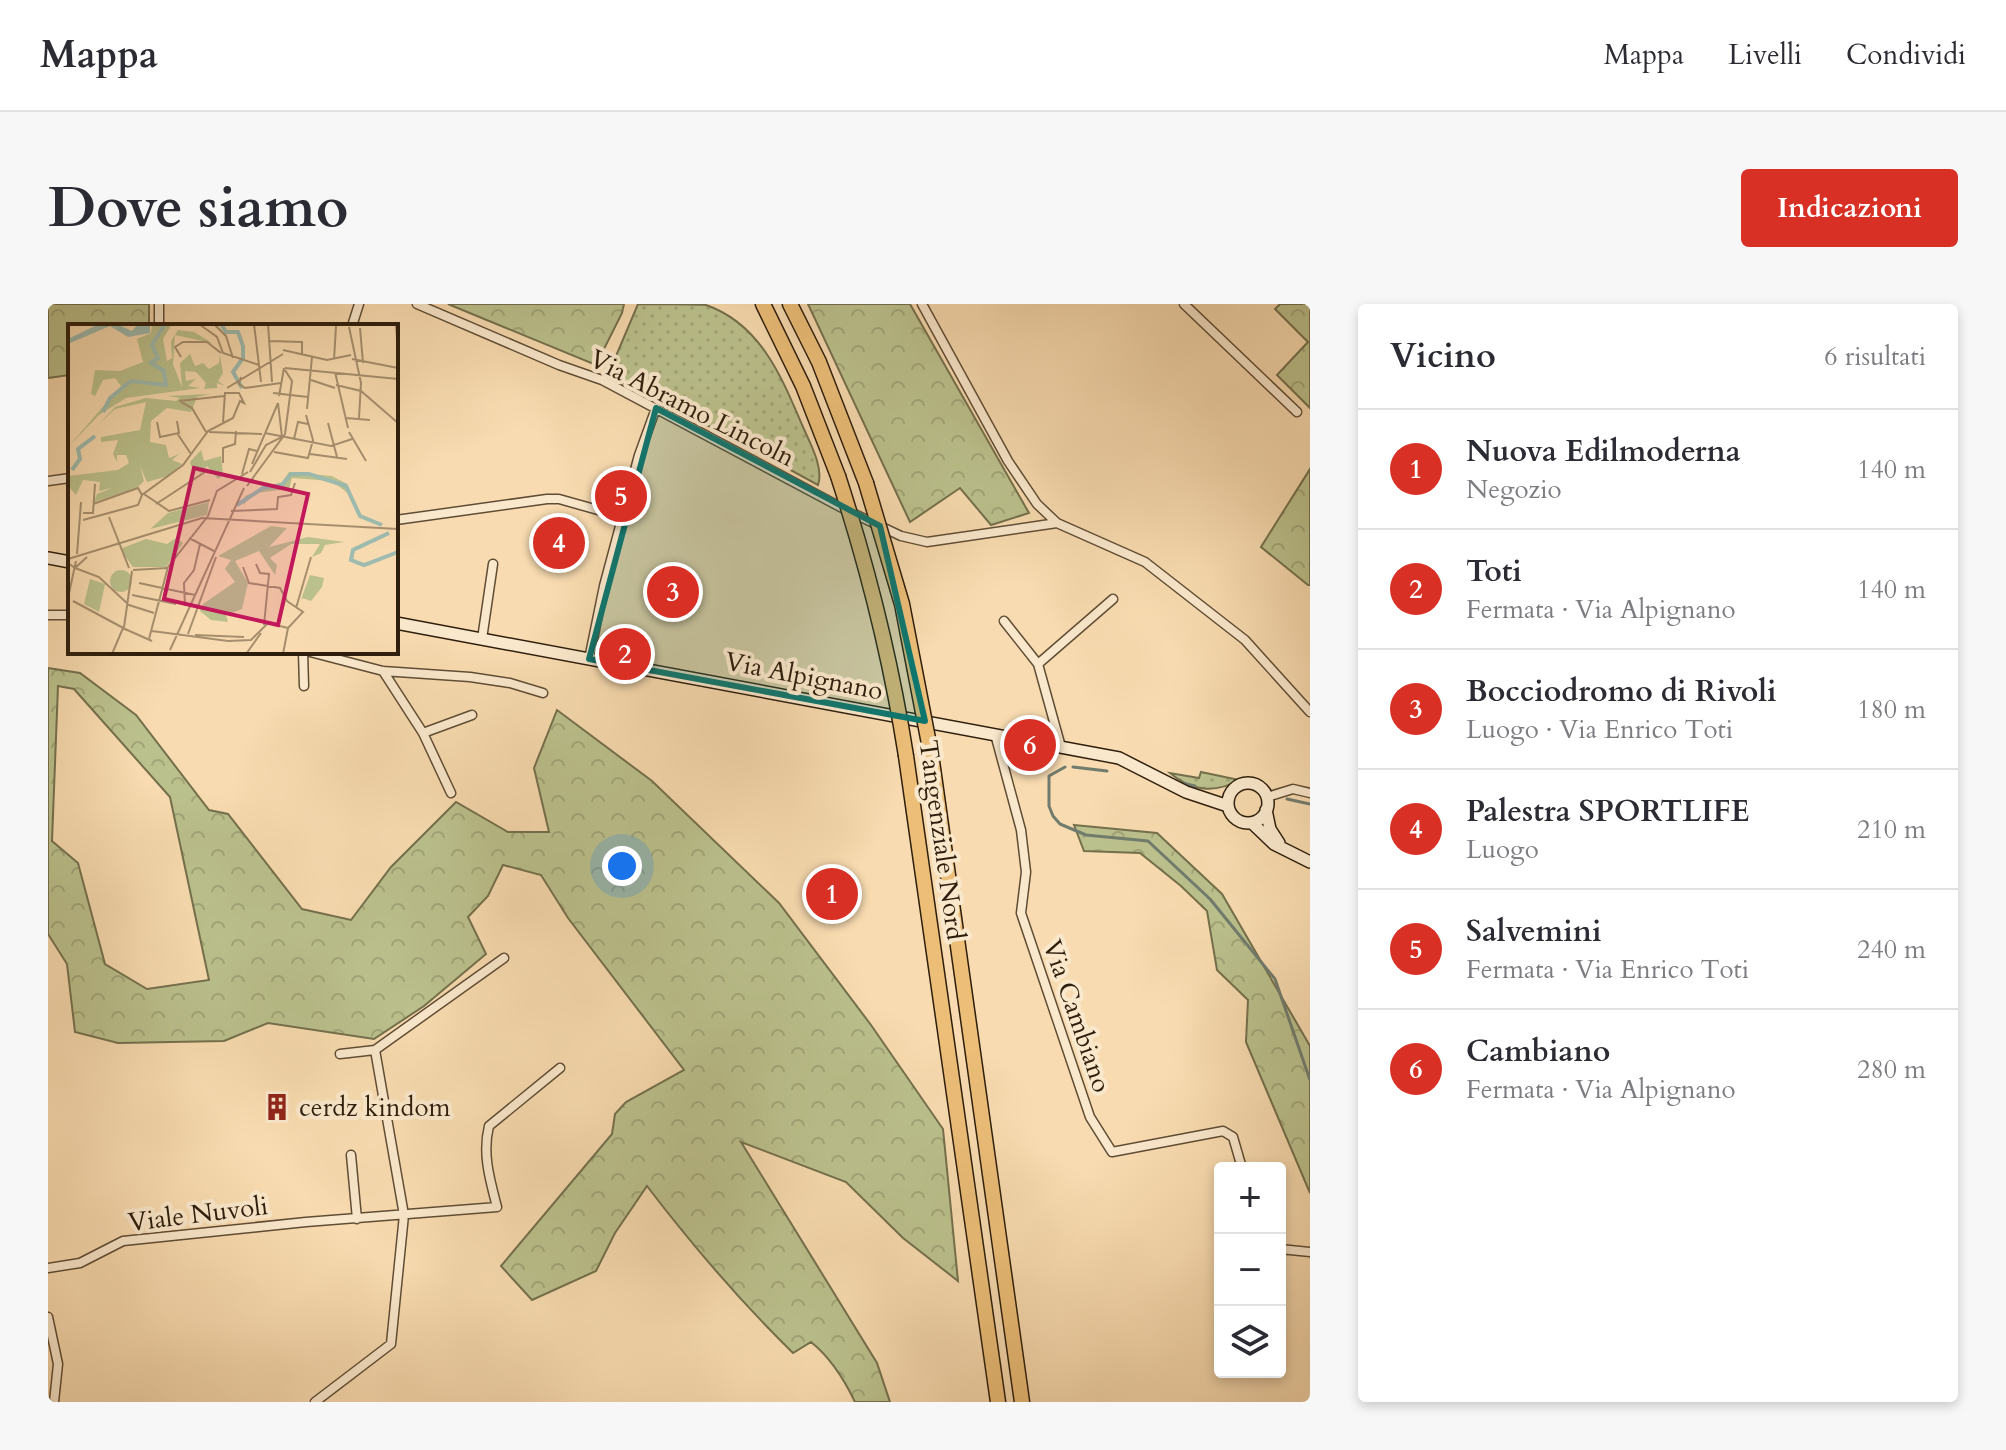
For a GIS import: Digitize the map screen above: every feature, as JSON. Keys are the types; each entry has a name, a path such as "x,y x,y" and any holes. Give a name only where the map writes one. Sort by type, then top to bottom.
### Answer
{"highway":[{"name":"Tangenziale Nord","path":"763,304 803,386 838,476 869,575 882,629 906,756 998,1402"},
{"name":"Tangenziale Nord","path":"790,304 825,376 866,483 902,604 931,754 1022,1402"}],"street":[{"path":"353,324 359,304"},
{"name":"Via Abramo Lincoln","path":"417,304 602,380 901,536 927,542 1057,523"},
{"path":"922,304 1008,461 1037,504 1057,523 1145,562 1245,640 1310,712"},
{"path":"1184,304 1297,412"},
{"path":"1193,313 1202,304"},
{"path":"589,659 600,604 643,440 656,408"},
{"path":"48,481 68,478"},
{"path":"398,520 547,499 559,499 623,517"},
{"path":"48,558 68,562"},
{"path":"482,639 493,564"},
{"path":"1038,664 1113,599"},
{"path":"1004,621 1038,664 1061,747"},
{"name":"Via Alpignano","path":"398,623 1119,758 1174,787 1199,796 1230,800"},
{"path":"303,654 304,686"},
{"path":"318,654 383,671 510,683 543,693"},
{"path":"345,654 348,662"},
{"path":"383,671 423,733 451,793"},
{"path":"423,733 472,715"},
{"name":"Via Cambiano","path":"995,734 1021,830 1026,872 1021,913 1090,1117 1112,1152 1223,1131 1233,1137 1240,1162"},
{"path":"1282,846 1270,829 1266,804 1259,787 1247,783 1240,785 1230,800 1239,821 1252,823 1267,839 1310,862"},
{"path":"1252,823 1263,816 1266,804 1293,789 1310,793"},
{"path":"340,1054 375,1050 504,958"},
{"path":"315,1402 391,1344 404,1215 375,1050"},
{"name":"Viale Nuvoli","path":"48,1268 80,1263 123,1241 497,1207 486,1162 485,1140 489,1126 560,1068"},
{"path":"351,1155 357,1219"},
{"path":"1286,1250 1310,1252"},
{"path":"48,1317 58,1364 54,1402"}],"highlighted area":[{"path":"656,408 880,526 925,721 589,659"}],"green space":[{"path":"48,304 149,304 149,324 68,324 68,375 48,378"},
{"path":"448,304 624,304 596,365"},
{"path":"638,304 706,305 741,325 755,339 787,390 818,463 818,485 723,433 611,378 613,363"},
{"path":"808,304 910,304 1029,513 991,525 960,488 910,522"},
{"path":"1280,304 1310,304 1310,408 1277,375 1308,342 1275,309"},
{"path":"1310,469 1310,585 1308,585 1261,547"},
{"path":"48,668 80,673 136,715 209,810 228,814 302,909 351,920 391,867 456,802 508,832 549,832 534,768 557,710 652,781 779,903 871,1025 943,1129 958,1281 903,1238 846,1182 741,1142 877,1363 890,1402 855,1402 836,1369 811,1342 793,1353 717,1272 647,1186 615,1233 596,1271 532,1300 501,1266 612,1134 615,1114 626,1102 684,1070 568,918 541,875 503,865 488,896 468,917 486,954 424,1006 374,1039 268,1023 224,1041 118,1043 75,1032 67,964 48,934","holes":["58,686 74,689 170,797 209,980 147,989 105,964 78,863 52,841"]},
{"path":"1201,772 1239,780 1212,789 1186,784 1170,773 1199,778"},
{"path":"1074,825 1157,833 1222,894 1310,1046 1310,1193 1246,1042 1248,1000 1217,970 1207,911 1140,853 1084,851"}],"waterway":[{"path":"1065,767 1049,776 1049,806 1053,816 1060,824 1086,835 1148,841 1210,899 1275,979 1310,1080"},
{"path":"1073,767 1107,771"},
{"path":"1182,783 1195,786"},
{"path":"1287,799 1310,804"}],"place":[{"name":"Salvemini","path":"621,496"},
{"name":"Palestra SPORTLIFE","path":"559,543"},
{"name":"Bocciodromo di Rivoli","path":"673,592"},
{"name":"Toti","path":"625,654"},
{"name":"Cambiano","path":"1030,745"},
{"name":"Nuova Edilmoderna","path":"832,894"},
{"name":"cerdz kindom","path":"277,1107"}]}
